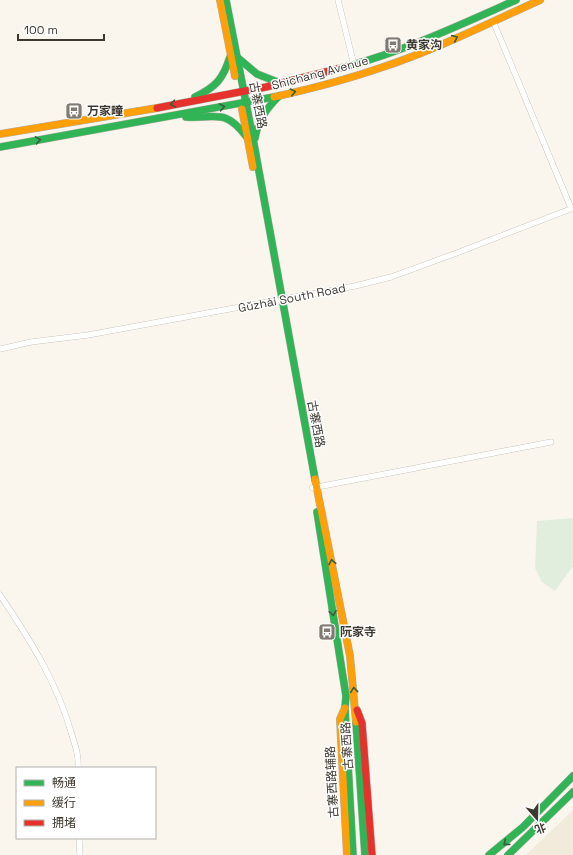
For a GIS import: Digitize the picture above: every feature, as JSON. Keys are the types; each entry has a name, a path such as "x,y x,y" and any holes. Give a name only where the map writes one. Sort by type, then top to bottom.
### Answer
{"main road":[{"name":"古寨西路","path":"220,0 234,55"},
{"name":"古寨西路","path":"226,0 241,92 254,144 280,300"},
{"name":"Shichang Avenue","path":"0,134 241,92 354,65 433,37 516,0"},
{"name":"Shichang Avenue","path":"0,147 244,103 279,96 356,76 390,65 436,46 540,0"},
{"path":"187,102 211,90 221,80 234,55 246,67 256,74 265,79 281,83"},
{"path":"254,144 257,126 261,116 279,96"},
{"name":"古寨西路","path":"244,103 247,136 280,300 315,487 350,656 356,706 366,855"},
{"path":"175,116 189,118 223,117 234,123 247,136"},
{"name":"古寨西路","path":"315,487 346,696 345,708 352,855"},
{"path":"356,706 362,723 372,855"},
{"name":"古寨西路辅路","path":"345,708 340,719 347,855"},
{"path":"489,855 505,844 519,831 573,776"},
{"path":"508,855 573,792"}],"street":[{"path":"338,0 354,65"},
{"path":"494,21 572,208"},
{"name":"Gǔzhài South Road","path":"0,348 32,342 88,335 355,286 391,277 572,208"},
{"path":"315,487 550,442"},
{"path":"0,595 49,674 66,714 78,757 78,767"},
{"path":"79,839 80,855"}],"shaded area":[{"path":"573,810 573,855 526,855"}],"green space":[{"path":"573,518 573,566 555,591 542,582 535,568 537,521"}],"traffic: fast":[{"path":"226,0 254,144 315,479"},
{"path":"345,67 367,61 410,45 516,0"},
{"path":"195,97 208,90 218,82 225,71 230,57"},
{"path":"238,58 257,74 280,83"},
{"path":"255,138 263,115 279,96"},
{"path":"0,147 274,97"},
{"path":"186,117 225,118 238,127 246,136"},
{"path":"317,512 346,696 345,708 353,855"},
{"path":"356,722 365,855"},
{"path":"489,855 523,827 573,776"},
{"path":"508,855 573,792"}],"traffic: slow":[{"path":"220,0 235,76"},
{"path":"274,97 341,80 400,61 461,36 540,0"},
{"path":"0,134 157,108"},
{"path":"242,109 253,167"},
{"path":"315,479 350,656 356,722"},
{"path":"345,708 340,719 347,855"}],"traffic: jam":[{"path":"157,108 266,87 345,67"},
{"path":"357,710 362,723 372,855"}],"place":[{"name":"黄家沟","path":"393,45"},
{"name":"万家疃","path":"74,111"},
{"name":"阮家寺","path":"327,632"}]}
